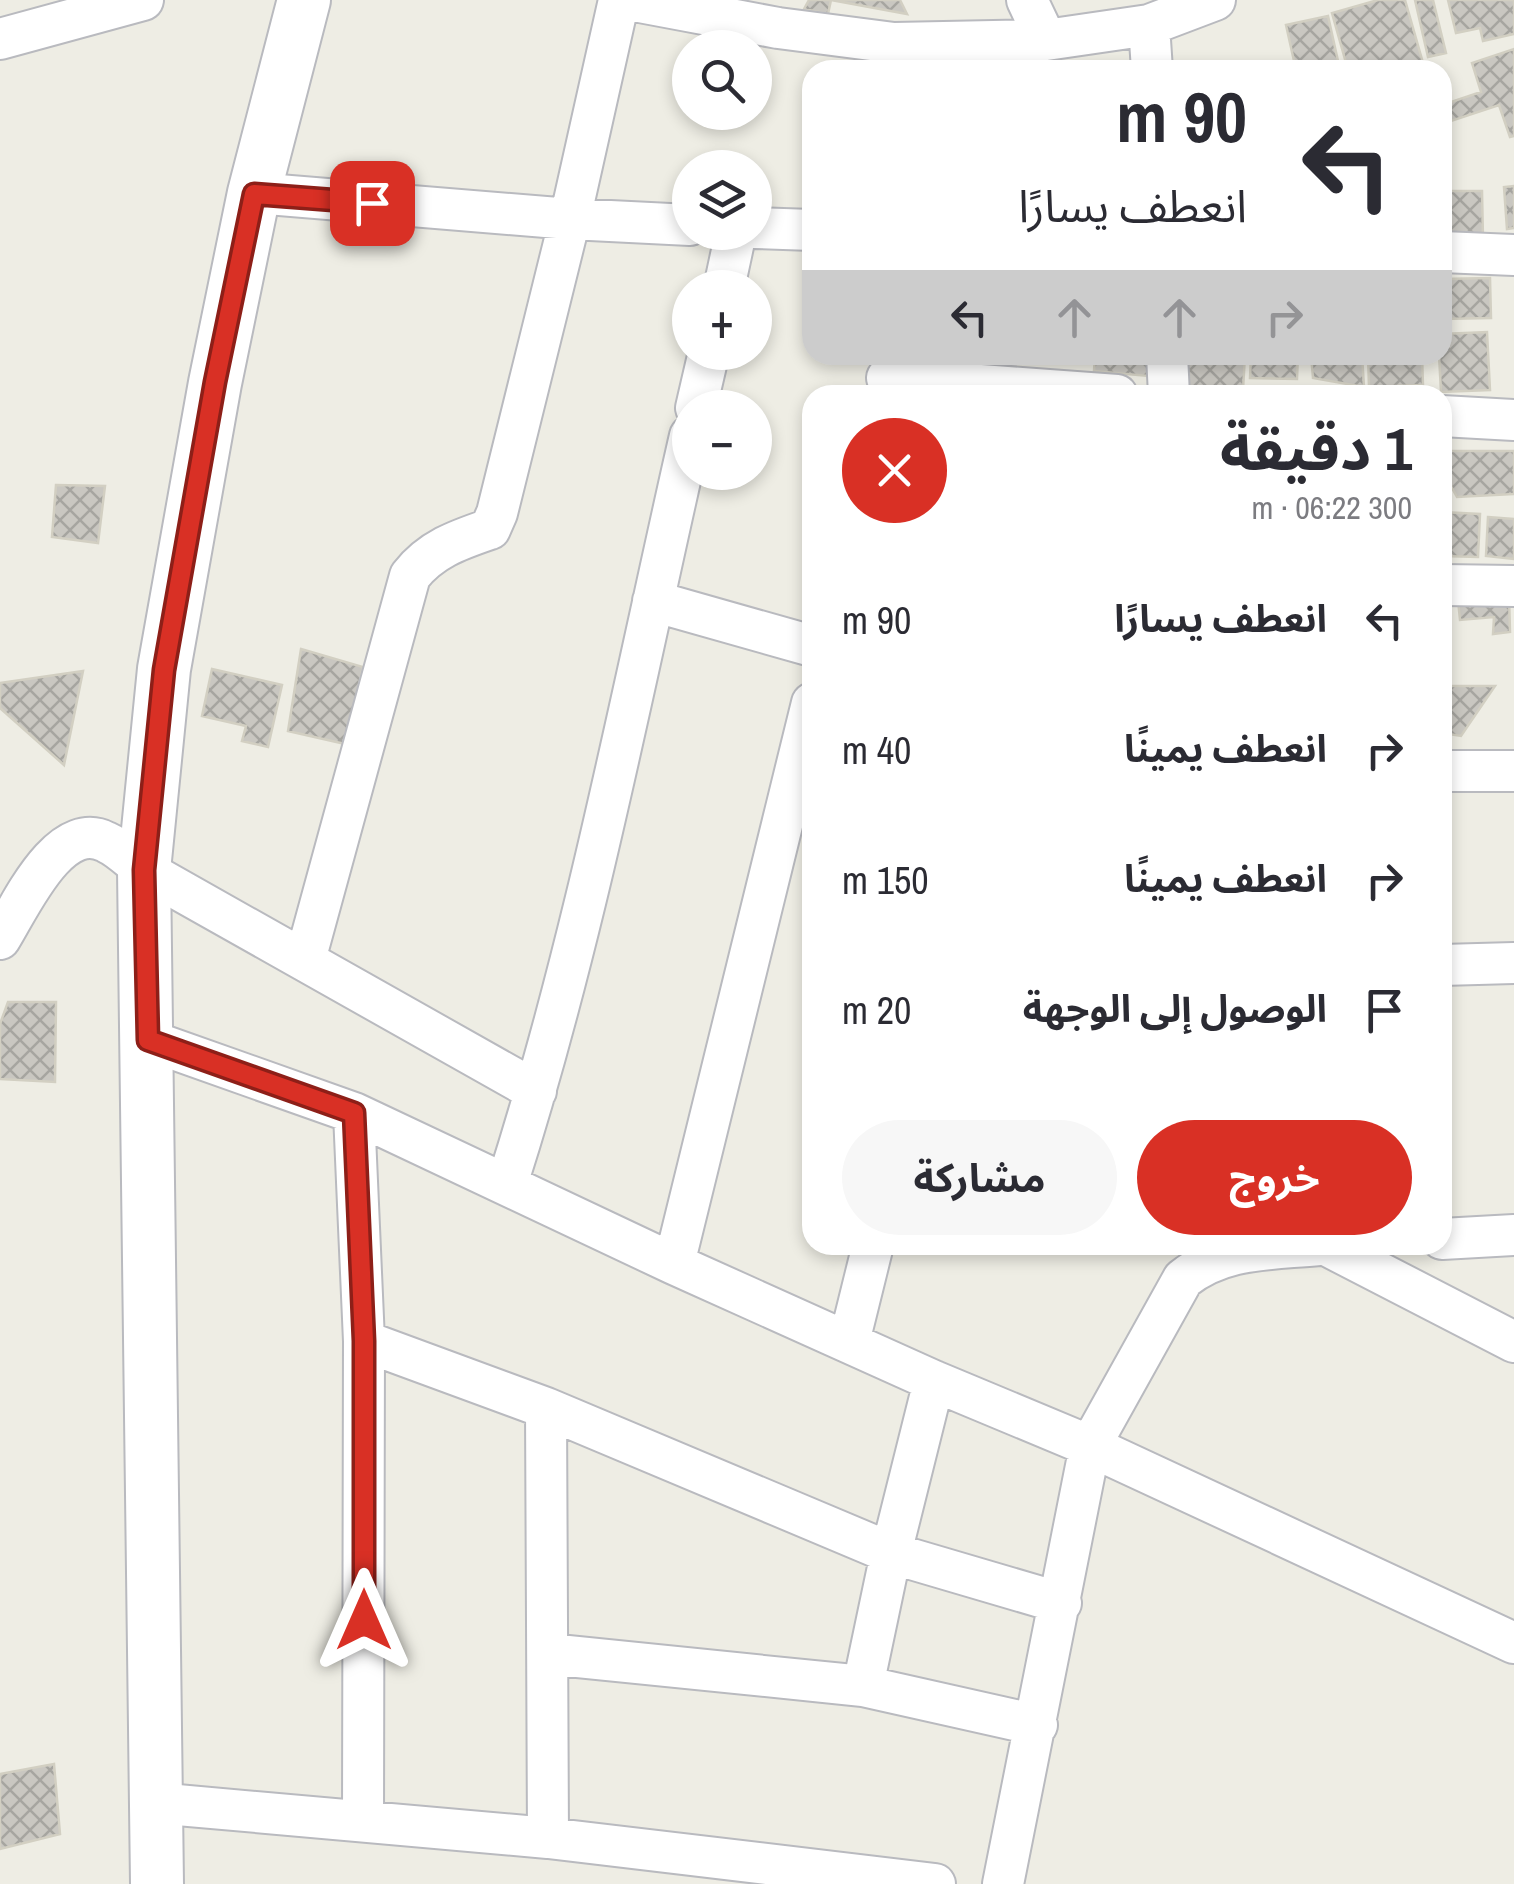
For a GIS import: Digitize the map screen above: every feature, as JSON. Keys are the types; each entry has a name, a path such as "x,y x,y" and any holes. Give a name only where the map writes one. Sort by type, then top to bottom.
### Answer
{"street":[{"path":"0,39 143,0"},
{"path":"157,1884 144,870 164,670 215,382 254,194 304,0"},
{"path":"305,960 410,576 422,560 441,548 490,529 498,513 620,0"},
{"path":"628,0 778,28 894,43 1046,40 1149,25 1215,0"},
{"path":"1027,0 1046,40"},
{"path":"1149,25 1151,60"},
{"path":"254,194 672,223"},
{"path":"772,229 802,230"},
{"path":"1452,252 1514,254"},
{"path":"888,376 997,385"},
{"path":"1452,417 1514,420"},
{"path":"506,1184 536,1091 678,490"},
{"path":"1452,585 1514,586"},
{"path":"653,601 802,643"},
{"path":"674,1264 802,744"},
{"path":"1452,770 1514,771"},
{"path":"0,939 43,869 66,844 83,837 105,841 144,870 536,1091"},
{"path":"1452,964 1514,963"},
{"path":"148,1040 354,1113 674,1264 1090,1446 1514,1643"},
{"path":"354,1113 364,1341 363,1820"},
{"path":"1452,1238 1514,1235"},
{"path":"848,1342 870,1255"},
{"path":"1003,1884 1090,1446 1182,1279 1200,1264 1222,1255"},
{"path":"1342,1255 1514,1342"},
{"path":"364,1341 546,1408 890,1553 1060,1603"},
{"path":"863,1686 890,1553 934,1380"},
{"path":"546,1408 548,1838"},
{"path":"548,1654 863,1686 1037,1725"},
{"path":"156,1803 548,1838 935,1884"}],"building":[{"path":"809,0 831,0 828,14 804,9"},
{"path":"831,0 900,0 907,14"},
{"path":"1378,0 1405,0 1422,60 1345,60 1332,13"},
{"path":"1415,0 1433,0 1446,53 1428,57"},
{"path":"1448,0 1514,0 1514,34 1483,41 1480,28 1456,33"},
{"path":"1328,16 1338,60 1294,60 1286,25"},
{"path":"1514,49 1514,136 1510,137 1499,105 1452,121 1452,102 1481,92 1472,63"},
{"path":"1514,186 1514,228 1507,229 1504,187"},
{"path":"1452,191 1482,191 1483,239 1452,239"},
{"path":"1490,278 1491,318 1452,319 1452,279"},
{"path":"1487,332 1490,390 1452,392 1452,385 1441,385 1440,365 1452,365 1452,334"},
{"path":"903,365 965,365 965,367 901,379"},
{"path":"1094,365 1149,365 1148,376 1094,371"},
{"path":"1178,365 1244,365 1243,385 1177,385"},
{"path":"1251,365 1298,365 1297,379 1250,378"},
{"path":"1312,365 1363,365 1364,385 1353,385 1313,378"},
{"path":"1368,365 1422,365 1423,385 1369,385"},
{"path":"1452,451 1514,451 1514,494 1457,497 1452,488"},
{"path":"56,485 105,486 98,543 52,537"},
{"path":"1452,513 1480,514 1478,557 1452,556"},
{"path":"1488,517 1514,519 1514,559 1486,556"},
{"path":"1509,595 1510,632 1493,634 1494,617 1460,620 1458,600"},
{"path":"301,649 363,667 345,744 288,731"},
{"path":"212,669 282,685 268,747 242,741 246,726 202,716"},
{"path":"83,671 64,765 0,708 0,683"},
{"path":"1452,686 1495,686 1461,736 1452,735"},
{"path":"8,1002 56,1002 55,1082 0,1079 0,1024"},
{"path":"54,1764 60,1834 0,1849 0,1774"}],"route":[{"path":"364,1620 364,1341 354,1113 148,1040 144,870 164,670 215,382 254,194 372,203"}]}
